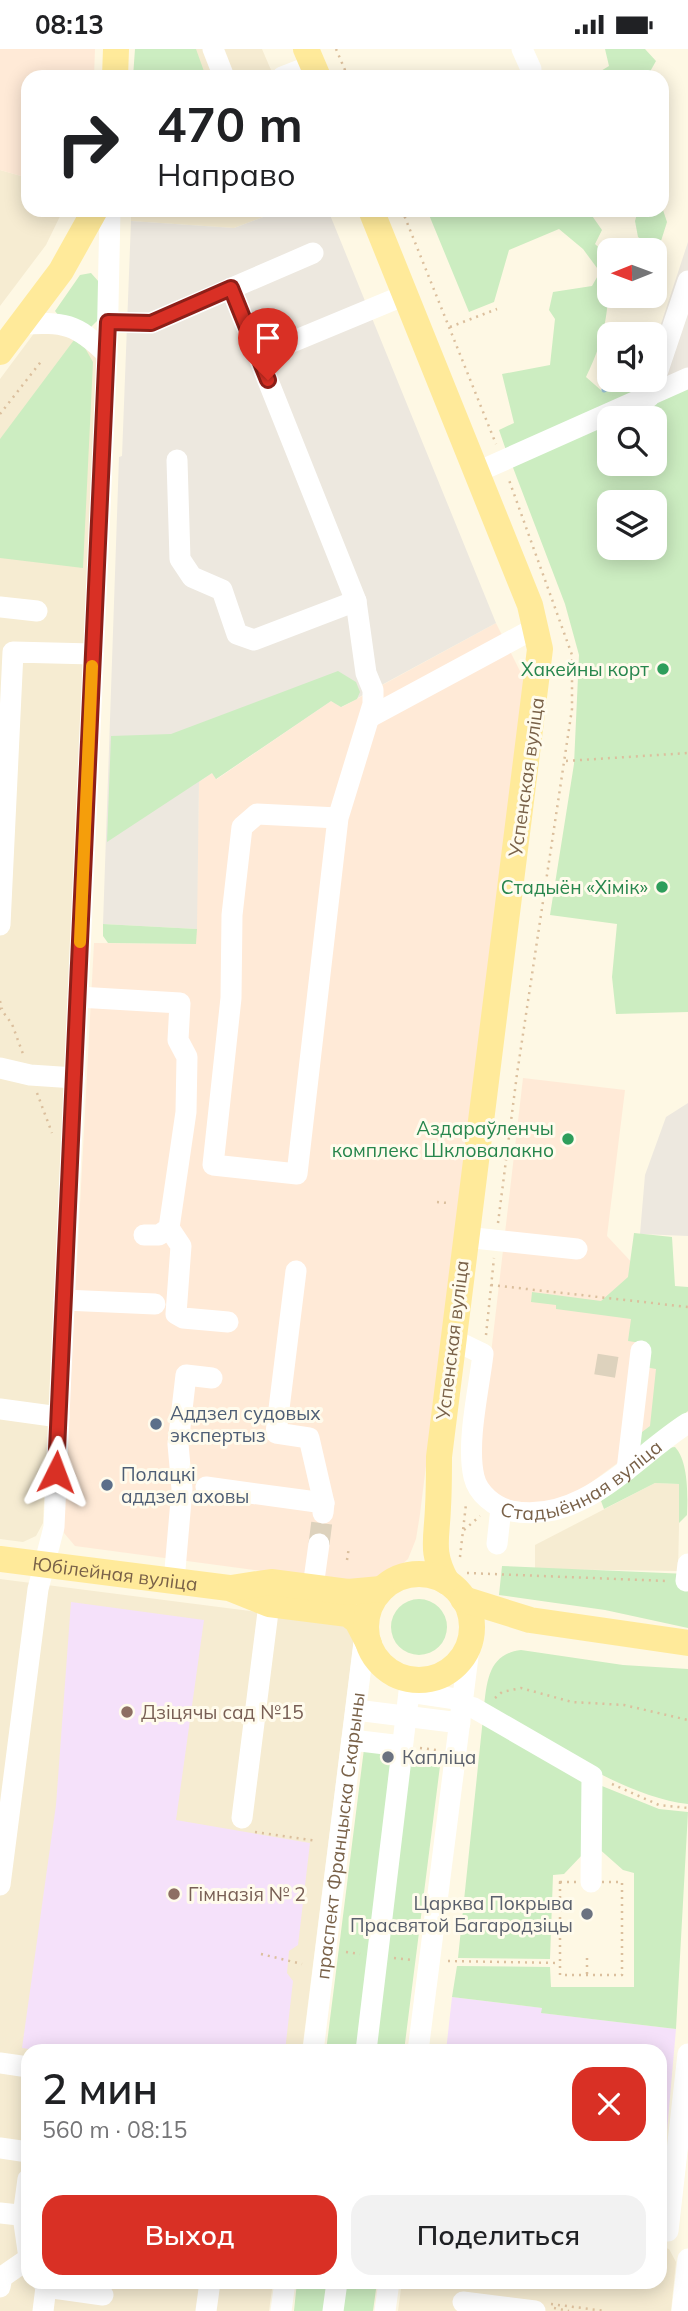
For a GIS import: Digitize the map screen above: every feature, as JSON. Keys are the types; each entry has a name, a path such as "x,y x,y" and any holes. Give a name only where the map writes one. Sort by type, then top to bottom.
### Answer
{"main road":[{"path":"115,70 116,49"},
{"path":"0,352 61,271 91,217"},
{"name":"Успенская вуліца","path":"374,217 537,627 540,673 465,1237 439,1457 438,1509 433,1546 437,1565 457,1578"},
{"name":"Успенская вуліца","path":"391,1583 414,1563 421,1544 439,1457"},
{"name":"Юбілейная вуліца","path":"0,1559 229,1588 269,1604 348,1614 367,1633"},
{"path":"530,1620 457,1578 425,1574 391,1583 374,1599 367,1633 374,1655 391,1672 413,1679 425,1679 447,1671 468,1644 496,1626 530,1620 688,1643"},
{"path":"457,1578 471,1621 468,1644"},
{"name":"Юбілейная вуліца","path":"229,1588 271,1582 364,1593 391,1583"}],"street":[{"path":"213,49 221,70"},
{"path":"522,49 531,70"},
{"path":"1,1876 38,1589 54,1527 107,354 110,217"},
{"path":"108,322 151,323 313,253"},
{"path":"667,345 688,281"},
{"path":"231,288 356,601 366,673 373,690 370,717 338,818 297,1174 213,1165 231,998 232,915 242,827 257,814 338,818"},
{"path":"258,356 405,295"},
{"path":"21,324 57,323 75,326 107,354"},
{"path":"667,373 674,373 688,366"},
{"path":"475,473 688,378"},
{"path":"649,397 651,392"},
{"path":"177,460 180,559 192,577 222,590 237,634 254,640 356,601"},
{"path":"0,607 37,611"},
{"path":"370,717 537,627"},
{"path":"0,925 13,652 93,654"},
{"path":"78,997 180,1003 178,1040 187,1057 186,1112 169,1227 181,1246 176,1314 183,1318 228,1322"},
{"path":"0,1068 30,1075 75,1078"},
{"path":"144,1235 159,1235 169,1227"},
{"path":"465,1237 577,1249"},
{"path":"206,1487 323,1508 309,1438 276,1433 296,1271"},
{"path":"64,1300 155,1304"},
{"path":"452,1339 483,1354"},
{"name":"Стадыённая вуліца","path":"483,1354 472,1459 474,1480 497,1506 542,1513 571,1506 686,1429"},
{"path":"627,1470 634,1363"},
{"path":"174,1581 182,1489 178,1444 186,1375 212,1378"},
{"path":"0,1409 59,1417"},
{"path":"496,1544 497,1506"},
{"path":"313,1587 319,1544"},
{"path":"242,1818 269,1604"},
{"name":"праспект Францыска Скарыны","path":"314,2044 367,1633"},
{"path":"419,2044 466,1710 468,1644"},
{"path":"356,1710 406,1716 466,1710 592,1776 591,1882"},
{"path":"367,2044 406,1716"},
{"path":"352,1739 402,1746"},
{"path":"672,2232 688,2054"},
{"path":"0,2063 21,2066"},
{"path":"0,2148 21,2151"},
{"path":"0,2213 21,2215"},
{"path":"682,2311 688,2259"},
{"path":"0,2287 2,2277 21,2264"},
{"path":"43,2311 44,2289"},
{"path":"71,2289 103,2295"},
{"path":"206,2311 209,2289"},
{"path":"281,2311 284,2289"},
{"path":"333,2311 336,2289"},
{"path":"385,2311 388,2289"},
{"path":"464,2298 551,2308"}],"path":[{"path":"336,49 345,70"},
{"path":"450,327 497,309"},
{"path":"0,414 43,359"},
{"path":"483,1354 517,1074 566,761 688,753"},
{"path":"0,1001 2,1009"},
{"path":"491,1285 688,1307"},
{"path":"474,1480 468,1490 457,1578 687,1573"},
{"path":"463,1532 497,1506"},
{"path":"347,1560 349,1547"},
{"path":"466,1710 502,1692 521,1688 572,1702 624,1705 688,1720"},
{"path":"592,1776 659,1805 688,1808"},
{"path":"242,1818 252,1832 317,1841"},
{"path":"560,1882 622,1882 622,1975 560,1975 560,1963 560,1882"},
{"path":"339,1951 365,1954"},
{"path":"261,1954 302,1964"},
{"path":"587,1958 587,1975"},
{"path":"401,1959 415,1961"},
{"path":"458,1961 560,1963"},
{"path":"551,2308 569,2311"}],"shaded area":[{"path":"0,49 95,49 94,70 21,70 21,176 0,170"},
{"path":"190,49 262,49 271,70 198,70"},
{"path":"0,170 21,176 21,217 60,217 46,245 0,306"},
{"path":"131,217 263,217 234,228 131,221"},
{"path":"263,217 331,217 496,623 341,707 331,701 216,779 212,773 199,782 197,929 103,924 119,457 122,456 131,221 234,228"},
{"path":"688,242 688,371 667,377 667,322 662,322"},
{"path":"35,332 73,333 99,361 43,1523 36,1536 23,1542 0,1539 0,379"},
{"path":"496,623 524,679 420,1514 416,1539 408,1559 387,1577 359,1584 75,1546 64,1533 63,1523 94,943 196,944 199,782 212,773 217,779 331,701 342,707"},
{"path":"523,1078 625,1090 607,1236 666,1299 688,1411 570,1498 540,1505 497,1498 481,1475 479,1457"},
{"path":"688,1103 688,1236 640,1234 645,1175 666,1117"},
{"path":"655,1483 680,1484 678,1571 535,1569 535,1545"},
{"path":"0,1579 345,1623 354,1640 303,2044 21,2044 21,2289 272,2289 269,2311 0,2311"},
{"name":"Гімназія № 2","path":"71,1602 204,1620 176,1820 310,1843 298,1945 289,1951 287,1973 293,1981 286,2044 23,2044 56,1805"},
{"path":"452,1997 543,2008 542,2013 676,2029 667,2131 667,2044 447,2044"},
{"path":"667,2248 676,2262 671,2311 398,2311 401,2289 667,2289"}],"green space":[{"path":"135,49 196,49 204,70 134,70"},
{"path":"605,49 645,49 656,61 651,70 602,70 609,66"},
{"path":"430,217 593,217 602,230 595,244 597,268 583,249 559,229 509,250 494,302 469,312"},
{"path":"636,217 665,217 667,222 662,238 638,237"},
{"path":"91,273 99,282 98,320 90,328 58,315 55,311 80,275"},
{"path":"597,277 597,308 607,308 605,322 597,322 597,351 586,377 597,387 597,392 637,392 635,396 613,406 597,406 597,413 507,453 499,430 514,423 502,374 550,365 555,319 549,310 553,292 592,286"},
{"path":"74,340 85,348 93,362 83,568 0,558 0,439"},
{"path":"688,387 688,1012 616,1014 612,977 617,924 550,915 574,764 579,655 565,604 512,465 597,427 597,476 667,476 667,406 645,406"},
{"path":"338,671 356,682 360,692 357,699 341,707 331,701 216,779 212,773 107,842 111,736 171,734"},
{"path":"103,924 197,929 196,944 108,943 103,936"},
{"path":"634,1233 672,1237 675,1286 688,1287 688,1411 636,1452 638,1435 650,1426 656,1369 645,1367 648,1344 628,1341 631,1319 556,1309 556,1305 531,1302 532,1292 601,1301 628,1277"},
{"path":"675,1447 685,1469 687,1488 687,1515 679,1523 679,1484 655,1483 604,1509 601,1501 667,1448"},
{"path":"502,1566 688,1574 688,1628 605,1610 499,1595"},
{"path":"419,1599 430,1601 439,1607 445,1616 445,1638 439,1647 430,1653 419,1655 408,1653 399,1647 393,1638 391,1627 393,1616 399,1607 408,1601"},
{"path":"521,1650 623,1665 688,1669 688,1804 637,1791 610,1779 484,1707 489,1678 496,1663 510,1652"},
{"path":"483,1718 587,1784 583,1854 564,1874 553,1875 550,1959 458,1958"},
{"path":"364,1749 441,1758 405,2044 327,2044"},
{"path":"597,1784 659,1809 688,1812 676,2029 541,2013 542,2008 452,1997 457,1966 550,1967 551,1987 634,1987 634,1873 623,1870 597,1847"},
{"path":"296,2289 376,2289 373,2311 294,2311"}],"tunnel":[{"path":"596,1364 620,1368"},
{"path":"319,1544 323,1513"}],"slow traffic":[{"path":"80,942 92,666"}],"place":[{"name":"Хакейны корт","path":"663,669"},
{"name":"Стадыён «Хімік»","path":"662,887"},
{"name":"Аздараўленчы комплекс Шкловалакно","path":"568,1139"},
{"name":"Аддзел судовых экспертыз","path":"156,1424"},
{"name":"Полацкі аддзел аховы","path":"107,1485"},
{"name":"Дзіцячы сад №15","path":"127,1712"},
{"name":"Капліца","path":"388,1757"},
{"name":"Гімназія № 2","path":"174,1894"},
{"name":"Царква Покрыва Прасвятой Багародзіцы","path":"587,1914"}],"route":[{"path":"56,1472 108,322 151,323 231,288 268,380"}]}
